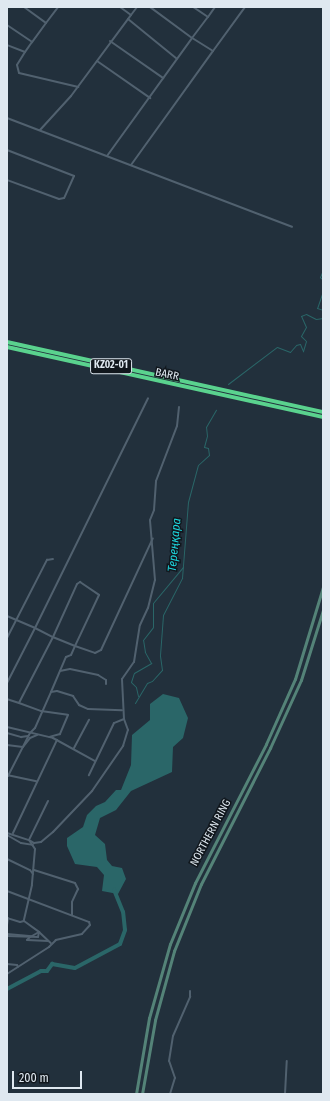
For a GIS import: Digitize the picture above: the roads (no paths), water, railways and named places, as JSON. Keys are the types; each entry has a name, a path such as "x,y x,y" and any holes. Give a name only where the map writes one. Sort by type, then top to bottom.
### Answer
{"highway":[{"name":"BARR","path":"7,342 323,412"},
{"name":"BARR","path":"7,347 323,417"}],"street":[{"path":"24,7 46,23"},
{"path":"58,7 17,65 20,73 78,86"},
{"path":"120,7 131,15"},
{"path":"40,130 78,86 110,41 137,7"},
{"path":"150,7 192,38 213,51"},
{"path":"194,7 208,17"},
{"path":"107,156 215,7"},
{"path":"131,165 245,7"},
{"path":"128,19 177,59"},
{"path":"7,25 32,42"},
{"path":"110,41 163,78"},
{"path":"7,45 25,52"},
{"path":"97,61 150,98"},
{"path":"7,118 292,227"},
{"path":"7,150 74,176 64,198 59,199 7,180"},
{"path":"7,683 148,398"},
{"path":"7,834 12,833 34,843 41,842 92,791 123,746 128,730 122,710 122,679 134,662 140,625 148,608 155,580 153,538 150,520 154,510 156,481 176,426 179,407"},
{"path":"7,616 75,646 95,653 101,650 153,538"},
{"path":"7,638 47,560 53,559"},
{"path":"19,703 53,637 69,599 80,582 100,595 71,655 66,657 41,711 35,728 28,736 8,775 36,781"},
{"name":"NORTHERN RING","path":"136,1094 149,1018 170,944 195,883 260,757 292,686 309,638 323,587"},
{"name":"NORTHERN RING","path":"142,1094 155,1020 174,951 201,884 270,748 301,680 323,610"},
{"path":"60,672 70,668 98,674 106,680 106,684"},
{"path":"51,692 57,691 73,696 79,705 88,709 122,710"},
{"path":"7,699 41,711 68,715 60,734 46,737"},
{"path":"89,775 114,723 124,719"},
{"path":"74,748 90,720"},
{"path":"7,727 57,740 74,748 95,761"},
{"path":"7,733 21,737 28,736"},
{"path":"23,747 30,738 38,735"},
{"path":"12,833 57,740"},
{"path":"7,745 23,747"},
{"path":"29,840 48,801"},
{"path":"7,834 21,843 34,845"},
{"path":"24,921 27,900 34,874 34,845 29,840"},
{"path":"7,859 30,870 34,874"},
{"path":"34,870 75,883 78,889 72,902 72,915"},
{"path":"7,891 27,900 89,922 88,929 82,934 63,937 51,942 7,974"},
{"path":"7,926 8,918 20,922 24,921 51,942"},
{"path":"7,935 38,937 39,932"},
{"path":"31,936 27,940 51,942"},
{"path":"7,964 16,965 18,967"},
{"path":"170,1094 175,1078 169,1061 173,1036 190,997 190,992"},
{"path":"285,1094 287,1062"}],"waterway":[{"name":"Тереңқара","path":"323,270 320,277 323,280"},
{"name":"Тереңқара","path":"323,291 317,308 323,310"},
{"name":"Тереңқара","path":"228,384 277,347 290,352 296,345 300,344 303,351 306,341 301,336 306,327 301,316 306,314 316,319 323,318"},
{"name":"Тереңқара","path":"135,703 147,683 152,681 162,670 160,655 163,615 182,578 188,502 198,465 209,455 208,448 204,447 207,436 206,427 216,410"},
{"path":"138,696 136,687 131,682 134,673 151,663 145,652 143,640 153,627 153,603 183,567"},
{"name":"Тереңқара","path":"7,989 41,971 47,971 52,964 75,968 120,944 125,930 123,912 114,890"}]}
